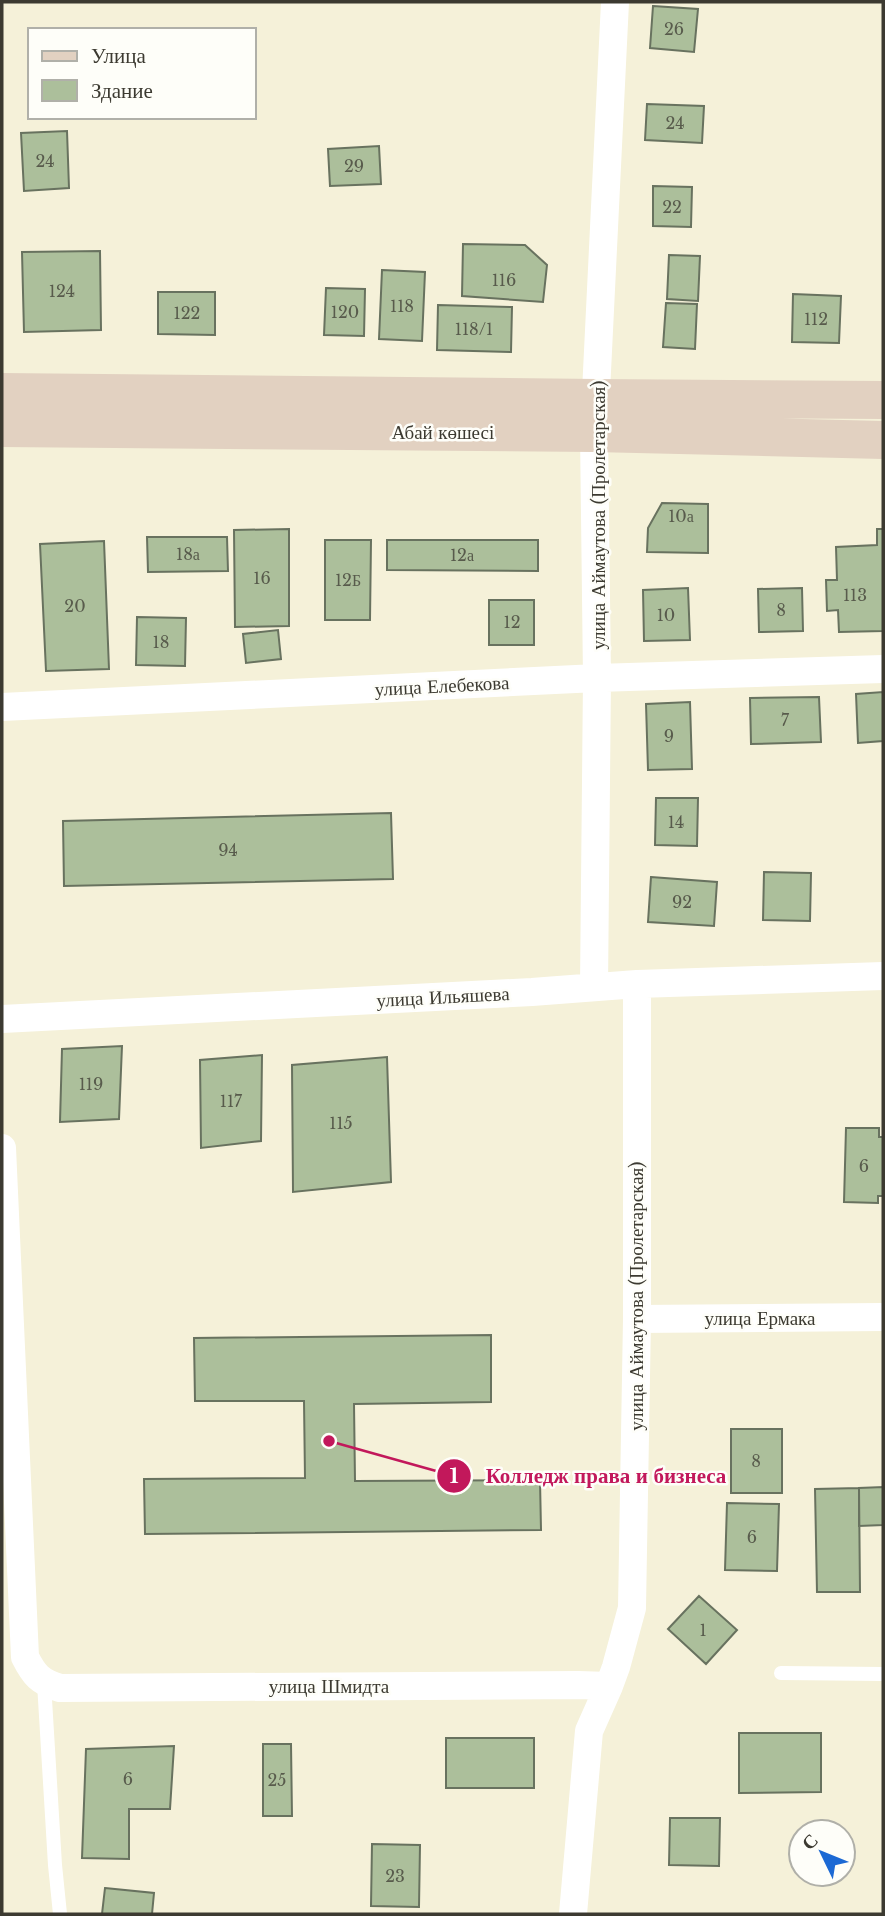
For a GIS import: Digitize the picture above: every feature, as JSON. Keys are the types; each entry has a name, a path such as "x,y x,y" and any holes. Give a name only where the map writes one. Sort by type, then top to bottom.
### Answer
{"main road":[{"name":"Абай көшесі","path":"2,392 595,416 883,440"},
{"name":"Абай көшесі","path":"2,428 595,416 883,400"}],"street":[{"name":"улица Аймаутова (Пролетарская)","path":"594,987 597,678 595,416 615,2"},
{"name":"улица Елебекова","path":"2,707 597,678 883,669"},
{"name":"улица Ильяшева","path":"2,1019 532,992 637,984 883,976"},
{"name":"улица Аймаутова (Пролетарская)","path":"609,1686 632,1608 637,1319 637,984"},
{"path":"2,1148 25,1657 31,1670 44,1683"},
{"name":"улица Ермака","path":"637,1319 883,1317"},
{"name":"улица Шмидта","path":"44,1683 60,1688 609,1686"},
{"path":"573,1914 589,1731 609,1686"}],"lane":[{"path":"781,1674 883,1674"},
{"path":"44,1683 60,1914"}],"building":[{"path":"653,6 698,9 694,52 650,48"},
{"path":"647,104 704,106 702,143 645,140"},
{"path":"67,131 69,188 24,191 21,133"},
{"path":"379,146 381,184 330,186 328,149"},
{"path":"653,186 692,187 691,227 653,226"},
{"path":"463,244 525,245 547,265 543,302 462,296"},
{"path":"100,251 101,330 24,332 22,252"},
{"path":"669,255 700,256 698,301 667,299"},
{"path":"382,270 425,272 422,341 379,339"},
{"path":"326,288 365,289 364,336 324,335"},
{"path":"158,292 215,292 215,335 158,334"},
{"path":"793,294 841,296 839,343 792,342"},
{"path":"666,303 697,304 695,349 663,347"},
{"path":"438,305 512,307 511,352 437,350"},
{"path":"662,503 708,504 708,553 647,552 648,528"},
{"path":"289,529 289,626 235,627 234,530"},
{"path":"877,529 883,529 883,631 839,632 838,610 827,611 826,580 837,580 836,547 877,545"},
{"path":"147,537 227,537 228,571 148,572"},
{"path":"325,540 371,540 370,620 325,620"},
{"path":"387,540 538,540 538,571 387,570"},
{"path":"104,541 109,669 46,671 40,544"},
{"path":"688,588 690,640 644,641 643,590"},
{"path":"802,588 803,631 759,632 758,589"},
{"path":"489,600 534,600 534,645 489,645"},
{"path":"137,617 186,618 185,666 136,665"},
{"path":"278,630 281,659 246,663 243,634"},
{"path":"883,692 883,741 858,743 856,694"},
{"path":"819,697 821,742 751,744 750,698"},
{"path":"690,702 692,769 648,770 646,704"},
{"path":"656,798 698,798 697,846 655,845"},
{"path":"391,813 393,879 64,886 63,821"},
{"path":"764,872 811,873 810,921 763,920"},
{"path":"651,877 717,882 714,926 648,922"},
{"path":"122,1046 119,1119 60,1122 62,1049"},
{"path":"262,1055 261,1141 201,1148 200,1060"},
{"path":"387,1057 391,1182 293,1192 292,1065"},
{"path":"846,1128 879,1128 879,1137 883,1137 883,1196 878,1196 878,1203 844,1202"},
{"path":"491,1335 491,1402 354,1404 355,1481 540,1480 541,1530 145,1534 144,1479 305,1478 304,1401 195,1401 194,1338"},
{"path":"731,1429 782,1429 782,1493 731,1493"},
{"path":"883,1487 883,1525 859,1526 859,1488"},
{"path":"859,1488 860,1592 817,1592 815,1489"},
{"path":"727,1503 779,1504 777,1571 725,1570"},
{"path":"699,1596 737,1630 706,1664 668,1629"},
{"path":"739,1733 821,1733 821,1792 739,1793"},
{"path":"446,1738 534,1738 534,1788 446,1788"},
{"path":"263,1744 291,1744 292,1816 263,1816"},
{"path":"174,1746 170,1809 129,1809 129,1859 82,1858 86,1749"},
{"path":"670,1818 720,1818 719,1866 669,1865"},
{"path":"372,1844 420,1845 419,1907 371,1906"},
{"path":"105,1888 154,1893 152,1914 102,1914"}],"place":[{"name":"Колледж права и бизнеса","path":"329,1441"}]}
